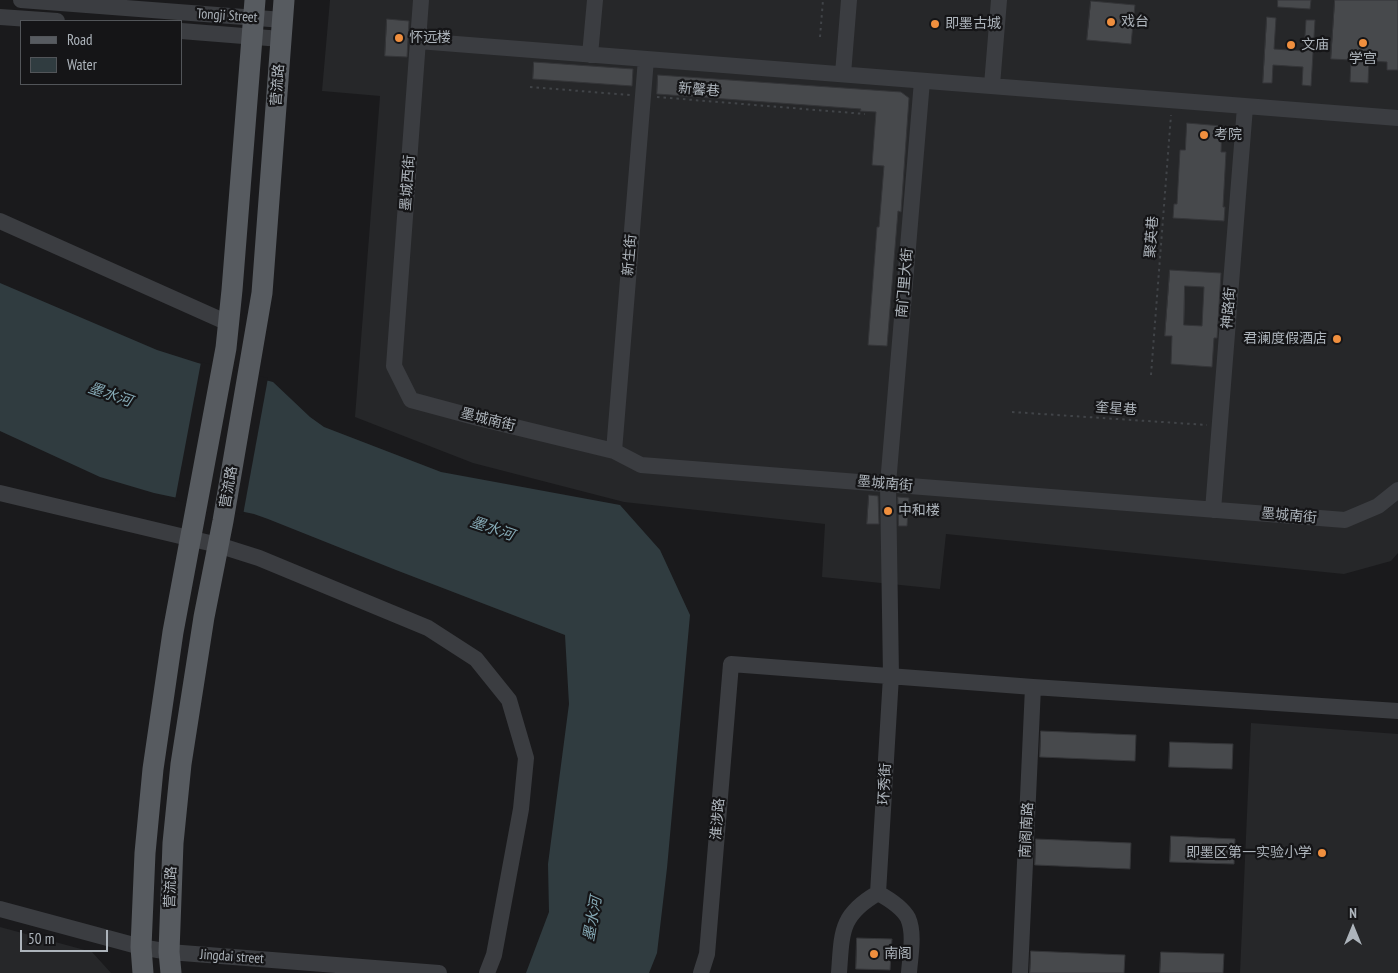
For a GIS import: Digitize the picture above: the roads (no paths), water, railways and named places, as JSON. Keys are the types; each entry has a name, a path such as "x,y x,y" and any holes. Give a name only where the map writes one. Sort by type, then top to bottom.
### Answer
{"main road":[{"name":"营流路","path":"143,973 141,946 145,853 153,769 173,632 226,348 254,18"},
{"name":"营流路","path":"170,963 173,842 181,764 202,626 223,521 262,293 283,20"}],"street":[{"name":"Tongji Street","path":"21,0 283,20"},
{"name":"墨城西街","path":"394,366 421,0"},
{"path":"590,54 595,0"},
{"path":"843,74 849,0"},
{"path":"992,85 998,0"},
{"path":"0,17 43,20"},
{"name":"Tongji Street","path":"182,31 254,18"},
{"path":"418,41 1398,118"},
{"name":"新生街","path":"614,451 646,59"},
{"name":"南门里大街","path":"891,676 888,484 922,81"},
{"name":"神路街","path":"1213,510 1245,107"},
{"path":"0,221 228,323"},
{"name":"墨城南街","path":"394,366 411,400 614,451 641,465 1345,520 1378,506 1398,490"},
{"path":"0,493 218,545 259,558 428,628 476,659 509,700 526,758 520,819 494,955 487,973"},
{"name":"淮涉路","path":"701,973 707,954 731,664 891,676"},
{"path":"891,676 1398,711"},
{"name":"环秀街","path":"878,893 891,676"},
{"name":"南阁南路","path":"1020,973 1033,687"},
{"path":"839,973 842,933 851,914 863,902 878,893 895,903 908,918 911,937 909,973"},
{"name":"Jingdai street","path":"0,909 141,946 170,963 439,973"}],"water":[{"name":"墨水河","path":"0,283 157,350 198,363 273,382 310,417 324,427 441,472 620,505 660,550 690,615 667,868 657,953 649,973 526,973 549,912 548,864 569,704 565,635 254,514 154,493 100,477 0,431"}],"place":[{"name":"戏台","path":"1111,22"},
{"name":"即墨古城","path":"935,24"},
{"name":"怀远楼","path":"399,38"},
{"name":"学宫","path":"1363,43"},
{"name":"文庙","path":"1291,45"},
{"name":"考院","path":"1204,135"},
{"name":"君澜度假酒店","path":"1337,339"},
{"name":"中和楼","path":"888,511"},
{"name":"即墨区第一实验小学","path":"1322,853"},
{"name":"南阁","path":"874,954"}]}
